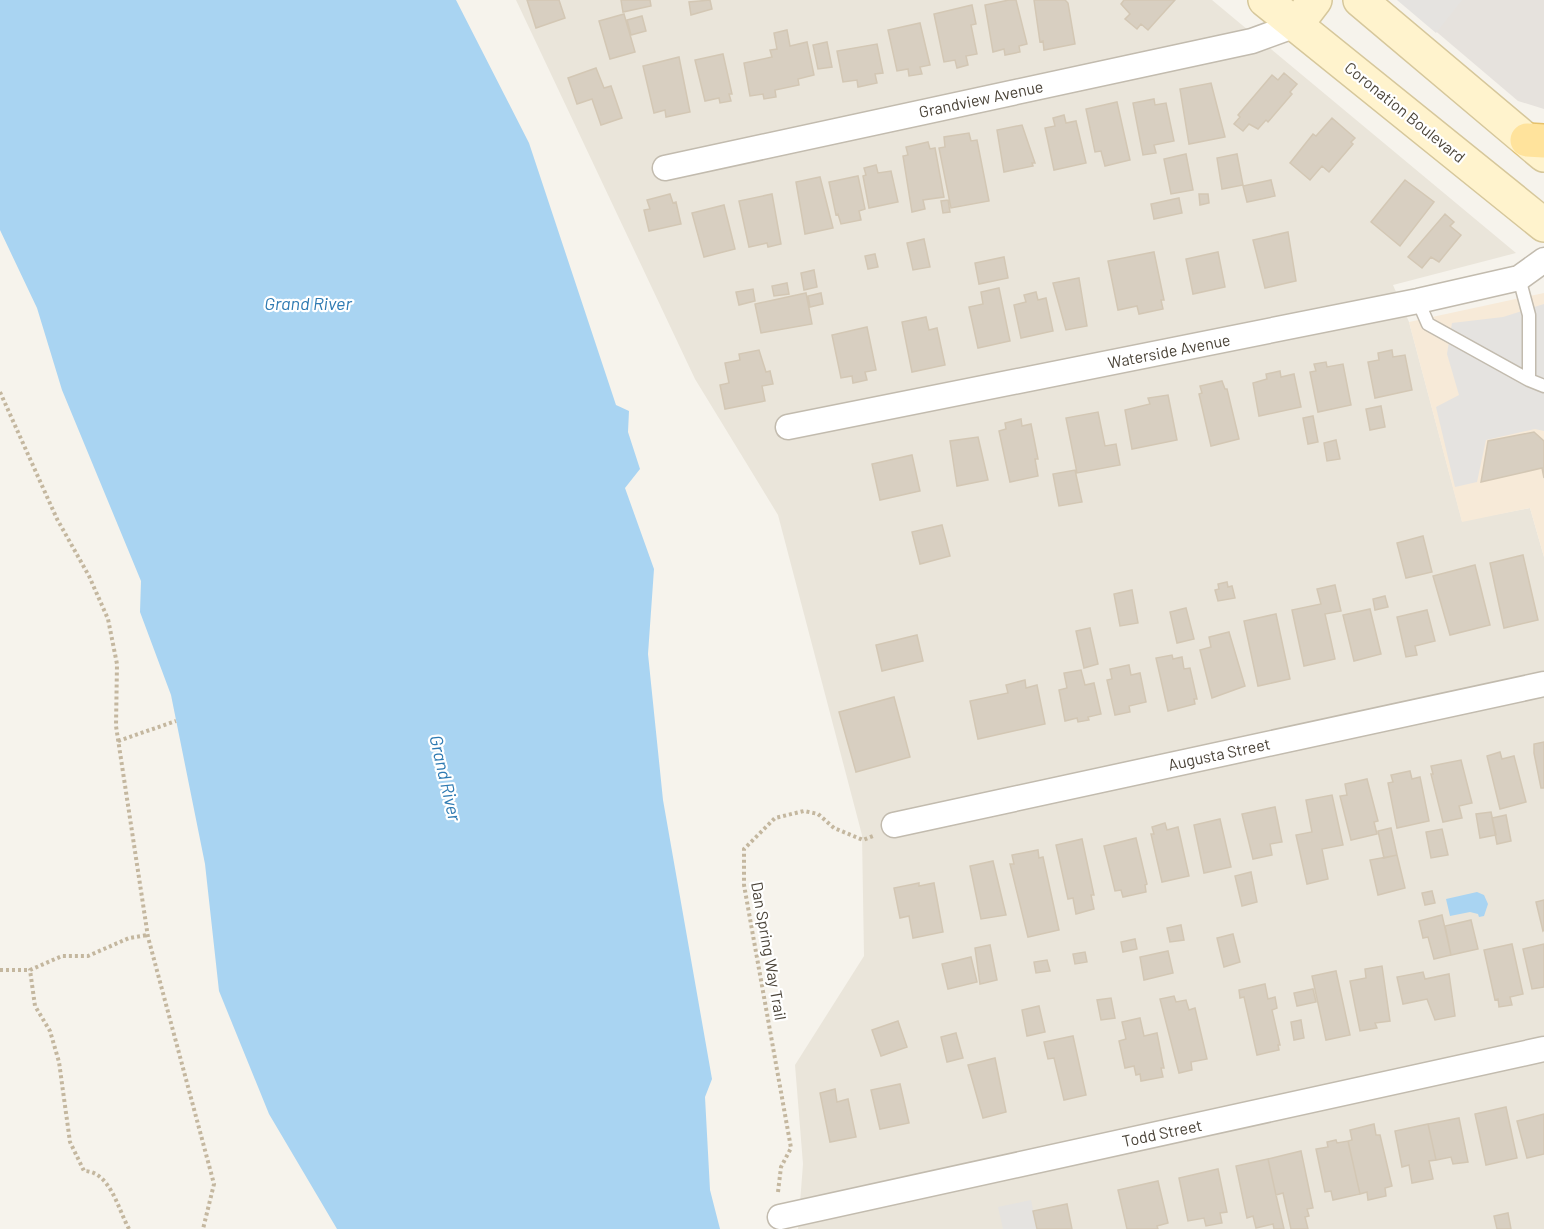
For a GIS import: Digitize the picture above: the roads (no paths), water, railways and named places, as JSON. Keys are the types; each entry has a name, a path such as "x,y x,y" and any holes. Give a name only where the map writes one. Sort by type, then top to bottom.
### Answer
{"main road":[{"name":"Coronation Boulevard","path":"1265,0 1544,225"},
{"path":"1296,26 1315,0"},
{"path":"1360,0 1538,145"}],"street":[{"name":"Grandview Avenue","path":"665,168 1251,41 1296,26"},
{"name":"Waterside Avenue","path":"788,427 1418,301 1519,278 1544,261"},
{"name":"Augusta Street","path":"894,825 1544,684"},
{"name":"Todd Street","path":"780,1217 1544,1049"}],"lane":[{"path":"1519,278 1529,315 1529,380"},
{"path":"1418,301 1428,324 1544,386"}],"water":[{"name":"Grand River","path":"0,0 456,0 529,143 616,405 629,411 628,432 640,469 625,488 654,569 648,654 663,800 712,1079 705,1097 710,1190 720,1229 337,1229 269,1114 219,991 205,864 171,695 140,612 141,581 62,390 37,308 0,230"},
{"path":"1477,892 1484,895 1488,904 1484,916 1479,917 1478,914 1470,912 1450,916 1446,899"}]}
